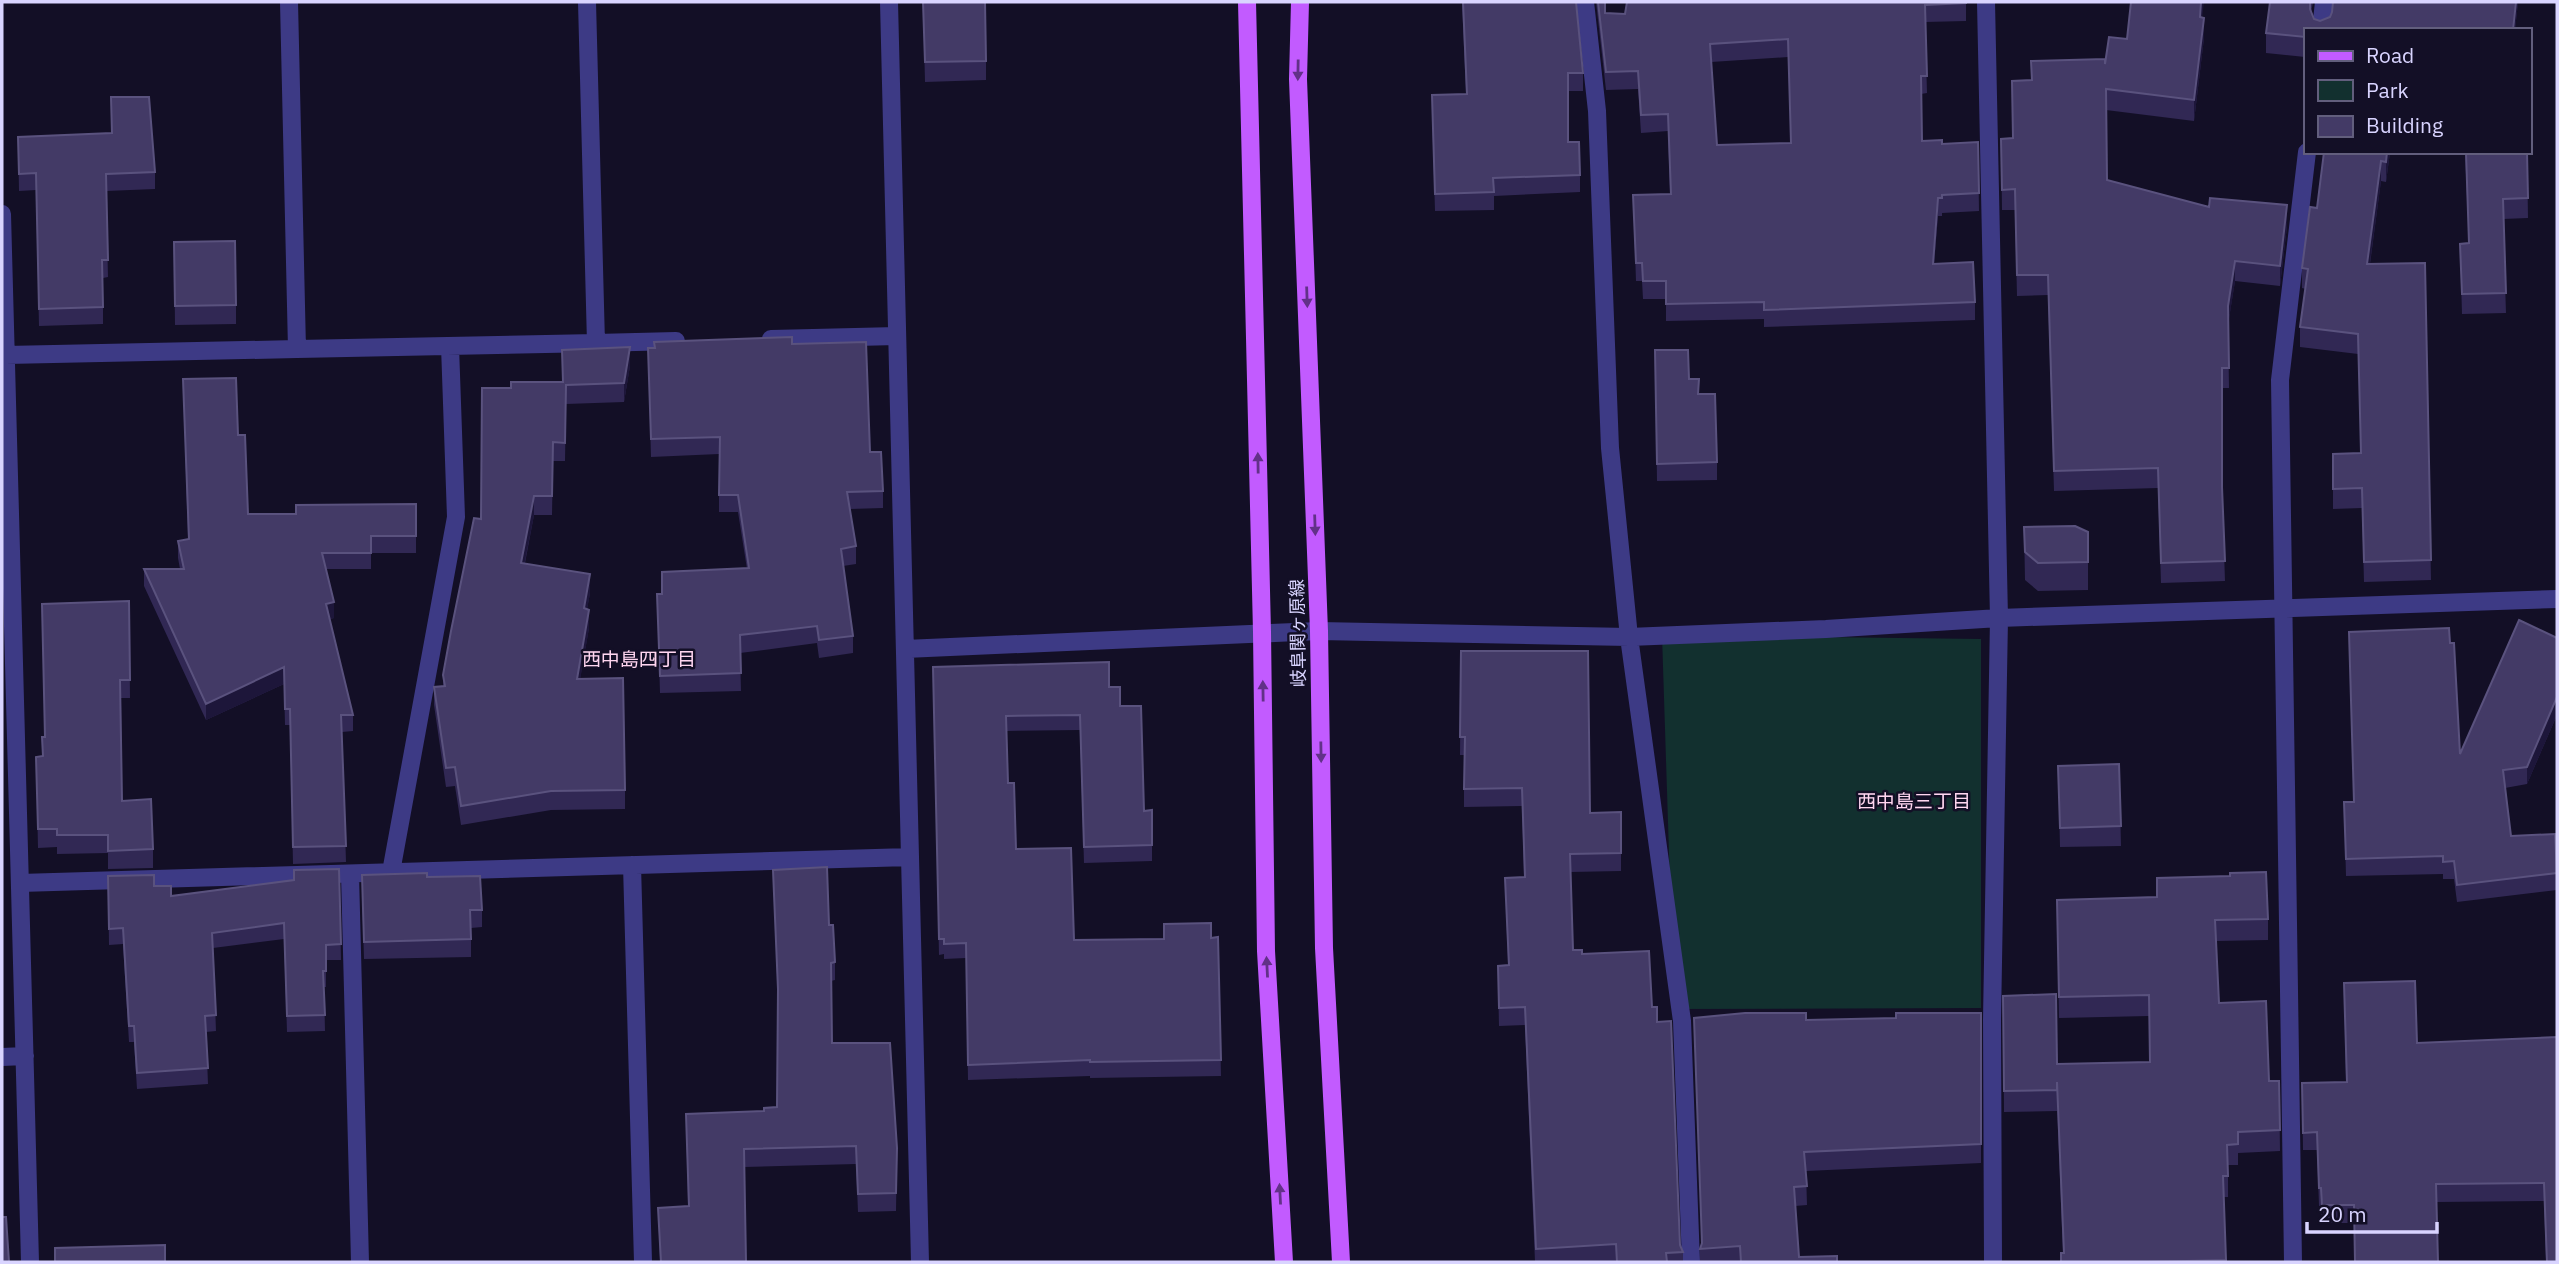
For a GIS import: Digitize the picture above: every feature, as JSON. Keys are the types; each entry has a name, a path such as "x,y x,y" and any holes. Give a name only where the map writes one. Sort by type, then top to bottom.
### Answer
{"main road":[{"name":"岐阜関ヶ原線","path":"1247,2 1262,632 1266,951 1284,1262"},
{"name":"岐阜関ヶ原線","path":"1300,2 1298,79 1320,631 1324,948 1341,1262"}],"street":[{"path":"289,2 297,349"},
{"path":"587,2 596,343"},
{"path":"889,2 920,1262"},
{"path":"1585,2 1597,111 1610,448 1629,638 1688,1021 1691,1262"},
{"path":"1986,2 1999,618 1985,1020 1993,1262"},
{"path":"2321,28 2324,2"},
{"path":"2293,1262 2280,380 2307,154"},
{"path":"2,214 6,355 7,615 20,883 30,1262"},
{"path":"760,339 897,336"},
{"path":"6,355 692,341"},
{"path":"391,872 456,517 450,346"},
{"path":"905,649 1320,631 1629,638 1999,618 2557,599"},
{"path":"20,883 910,857"},
{"path":"632,865 643,1262"},
{"path":"349,874 360,1262"},
{"path":"2,1057 25,1056"}],"green space":[{"path":"1662,635 1981,639 1981,1008 1674,1009"}],"building":[{"path":"923,2 985,2 986,61 925,62"},
{"path":"1463,2 1576,2 1583,73 1568,73 1568,142 1579,142 1580,175 1493,178 1494,192 1435,194 1432,95 1467,94"},
{"path":"1598,2 1605,2 1605,13 1625,14 1627,2 1966,2 1925,5 1927,76 1921,76 1922,141 1942,140 1942,144 1978,142 1979,193 1942,195 1942,198 1938,198 1933,264 1973,262 1975,302 1764,310 1764,302 1666,304 1666,281 1643,281 1642,263 1636,263 1633,195 1671,194 1668,114 1641,115 1638,71 1606,72","holes":["1788,39 1791,143 1717,145 1710,44"]},
{"path":"2131,2 2201,2 2200,17 2204,18 2194,100 2106,89 2107,180 2209,207 2210,198 2287,205 2280,266 2235,261 2228,306 2229,368 2222,368 2225,561 2161,563 2158,468 2054,471 2048,275 2017,275 2015,189 2002,190 2001,139 2013,138 2012,81 2032,80 2031,61 2105,59 2105,64 2109,37 2127,39"},
{"path":"2270,2 2310,2 2314,19 2320,21 2330,17 2333,2 2516,2 2513,28 2304,28 2304,37 2266,33"},
{"path":"111,97 149,97 155,172 106,174 108,260 102,260 103,307 39,309 36,173 19,174 18,137 112,133"},
{"path":"2324,154 2387,154 2386,162 2381,161 2367,264 2425,263 2431,560 2364,562 2362,488 2333,489 2333,454 2361,453 2358,334 2300,327 2308,269 2302,268 2310,207 2317,208"},
{"path":"2466,154 2527,154 2528,198 2503,199 2506,293 2462,294 2460,244 2469,243"},
{"path":"235,241 236,305 175,306 174,242"},
{"path":"792,337 792,344 866,342 870,452 881,452 883,491 847,492 856,546 841,549 853,636 819,640 817,626 740,635 741,673 660,676 657,594 662,594 662,572 749,568 738,495 719,495 720,437 651,439 648,348 655,348 654,342"},
{"path":"630,347 624,383 566,385 565,443 553,442 552,496 534,496 521,563 590,574 584,608 589,610 577,679 623,678 625,790 551,791 461,806 455,767 446,768 434,687 445,686 443,675 474,518 481,519 482,388 511,388 511,382 563,382 562,350"},
{"path":"1655,350 1688,350 1689,379 1699,379 1698,394 1715,394 1717,462 1657,464"},
{"path":"236,378 238,435 245,435 248,514 296,514 296,505 416,504 416,536 371,536 371,553 322,553 334,602 326,604 353,715 341,715 346,846 293,847 290,709 285,709 284,667 206,704 144,569 184,569 178,541 189,539 183,379"},
{"path":"2075,526 2088,532 2088,562 2038,563 2025,552 2024,527"},
{"path":"129,601 130,680 120,680 122,801 151,799 153,849 108,851 108,835 57,835 57,829 38,829 36,757 43,756 42,737 45,737 42,604"},
{"path":"2519,620 2557,638 2557,697 2527,767 2503,770 2511,836 2555,834 2557,873 2457,885 2454,861 2443,862 2443,856 2346,859 2344,802 2354,802 2349,632 2449,628 2450,643 2454,643 2460,754"},
{"path":"1461,651 1588,651 1590,813 1621,812 1621,853 1570,854 1573,950 1582,950 1582,954 1649,951 1652,1007 1657,1007 1657,1022 1671,1021 1680,1245 1683,1252 1666,1253 1667,1262 1617,1262 1616,1244 1536,1249 1525,1007 1499,1008 1498,966 1509,965 1505,878 1525,877 1522,788 1464,789 1465,737 1460,737"},
{"path":"1109,662 1109,687 1120,687 1120,706 1141,706 1144,811 1152,810 1152,845 1084,847 1080,715 1006,716 1008,783 1014,783 1016,849 1071,848 1074,940 1164,939 1164,924 1211,923 1211,938 1218,937 1221,1060 1090,1060 968,1065 966,943 944,944 944,939 939,939 933,667"},
{"path":"2119,764 2121,826 2060,828 2058,766"},
{"path":"827,867 829,925 833,925 835,962 831,963 832,1043 890,1043 897,1148 896,1193 858,1194 856,1146 744,1149 746,1262 661,1262 658,1208 689,1206 686,1114 764,1111 764,1108 777,1107 778,989 773,870"},
{"path":"339,869 341,944 326,945 326,971 323,971 325,1015 287,1016 284,923 212,933 216,1015 205,1016 208,1068 137,1073 134,1026 129,1026 123,928 109,929 108,876 154,875 154,886 171,886 171,896 294,880 294,870"},
{"path":"2266,872 2268,919 2215,920 2219,1003 2266,1001 2269,1081 2279,1081 2280,1130 2238,1132 2238,1144 2227,1145 2228,1176 2223,1176 2226,1260 2061,1262 2061,1253 2064,1253 2057,1082 2057,1090 2004,1091 2003,996 2056,994 2057,1064 2150,1062 2149,995 2059,997 2057,900 2157,897 2157,878"},
{"path":"427,873 427,877 480,876 482,910 470,910 471,939 364,942 362,875"},
{"path":"2415,981 2417,1043 2557,1037 2557,1262 2547,1262 2544,1183 2436,1184 2438,1262 2355,1262 2354,1205 2322,1205 2317,1132 2303,1133 2302,1083 2347,1082 2344,983"},
{"path":"1745,1013 1806,1013 1806,1020 1896,1018 1896,1013 1981,1013 1981,1144 1804,1152 1807,1186 1794,1187 1799,1257 1837,1256 1837,1262 1741,1262 1740,1246 1700,1249 1702,1243 1694,1018"},
{"path":"2,1217 6,1217 9,1262 2,1262"},
{"path":"165,1245 165,1262 55,1262 55,1248"}],"district":[{"name":"西中島四丁目","path":"639,659"},
{"name":"西中島三丁目","path":"1914,801"}]}
